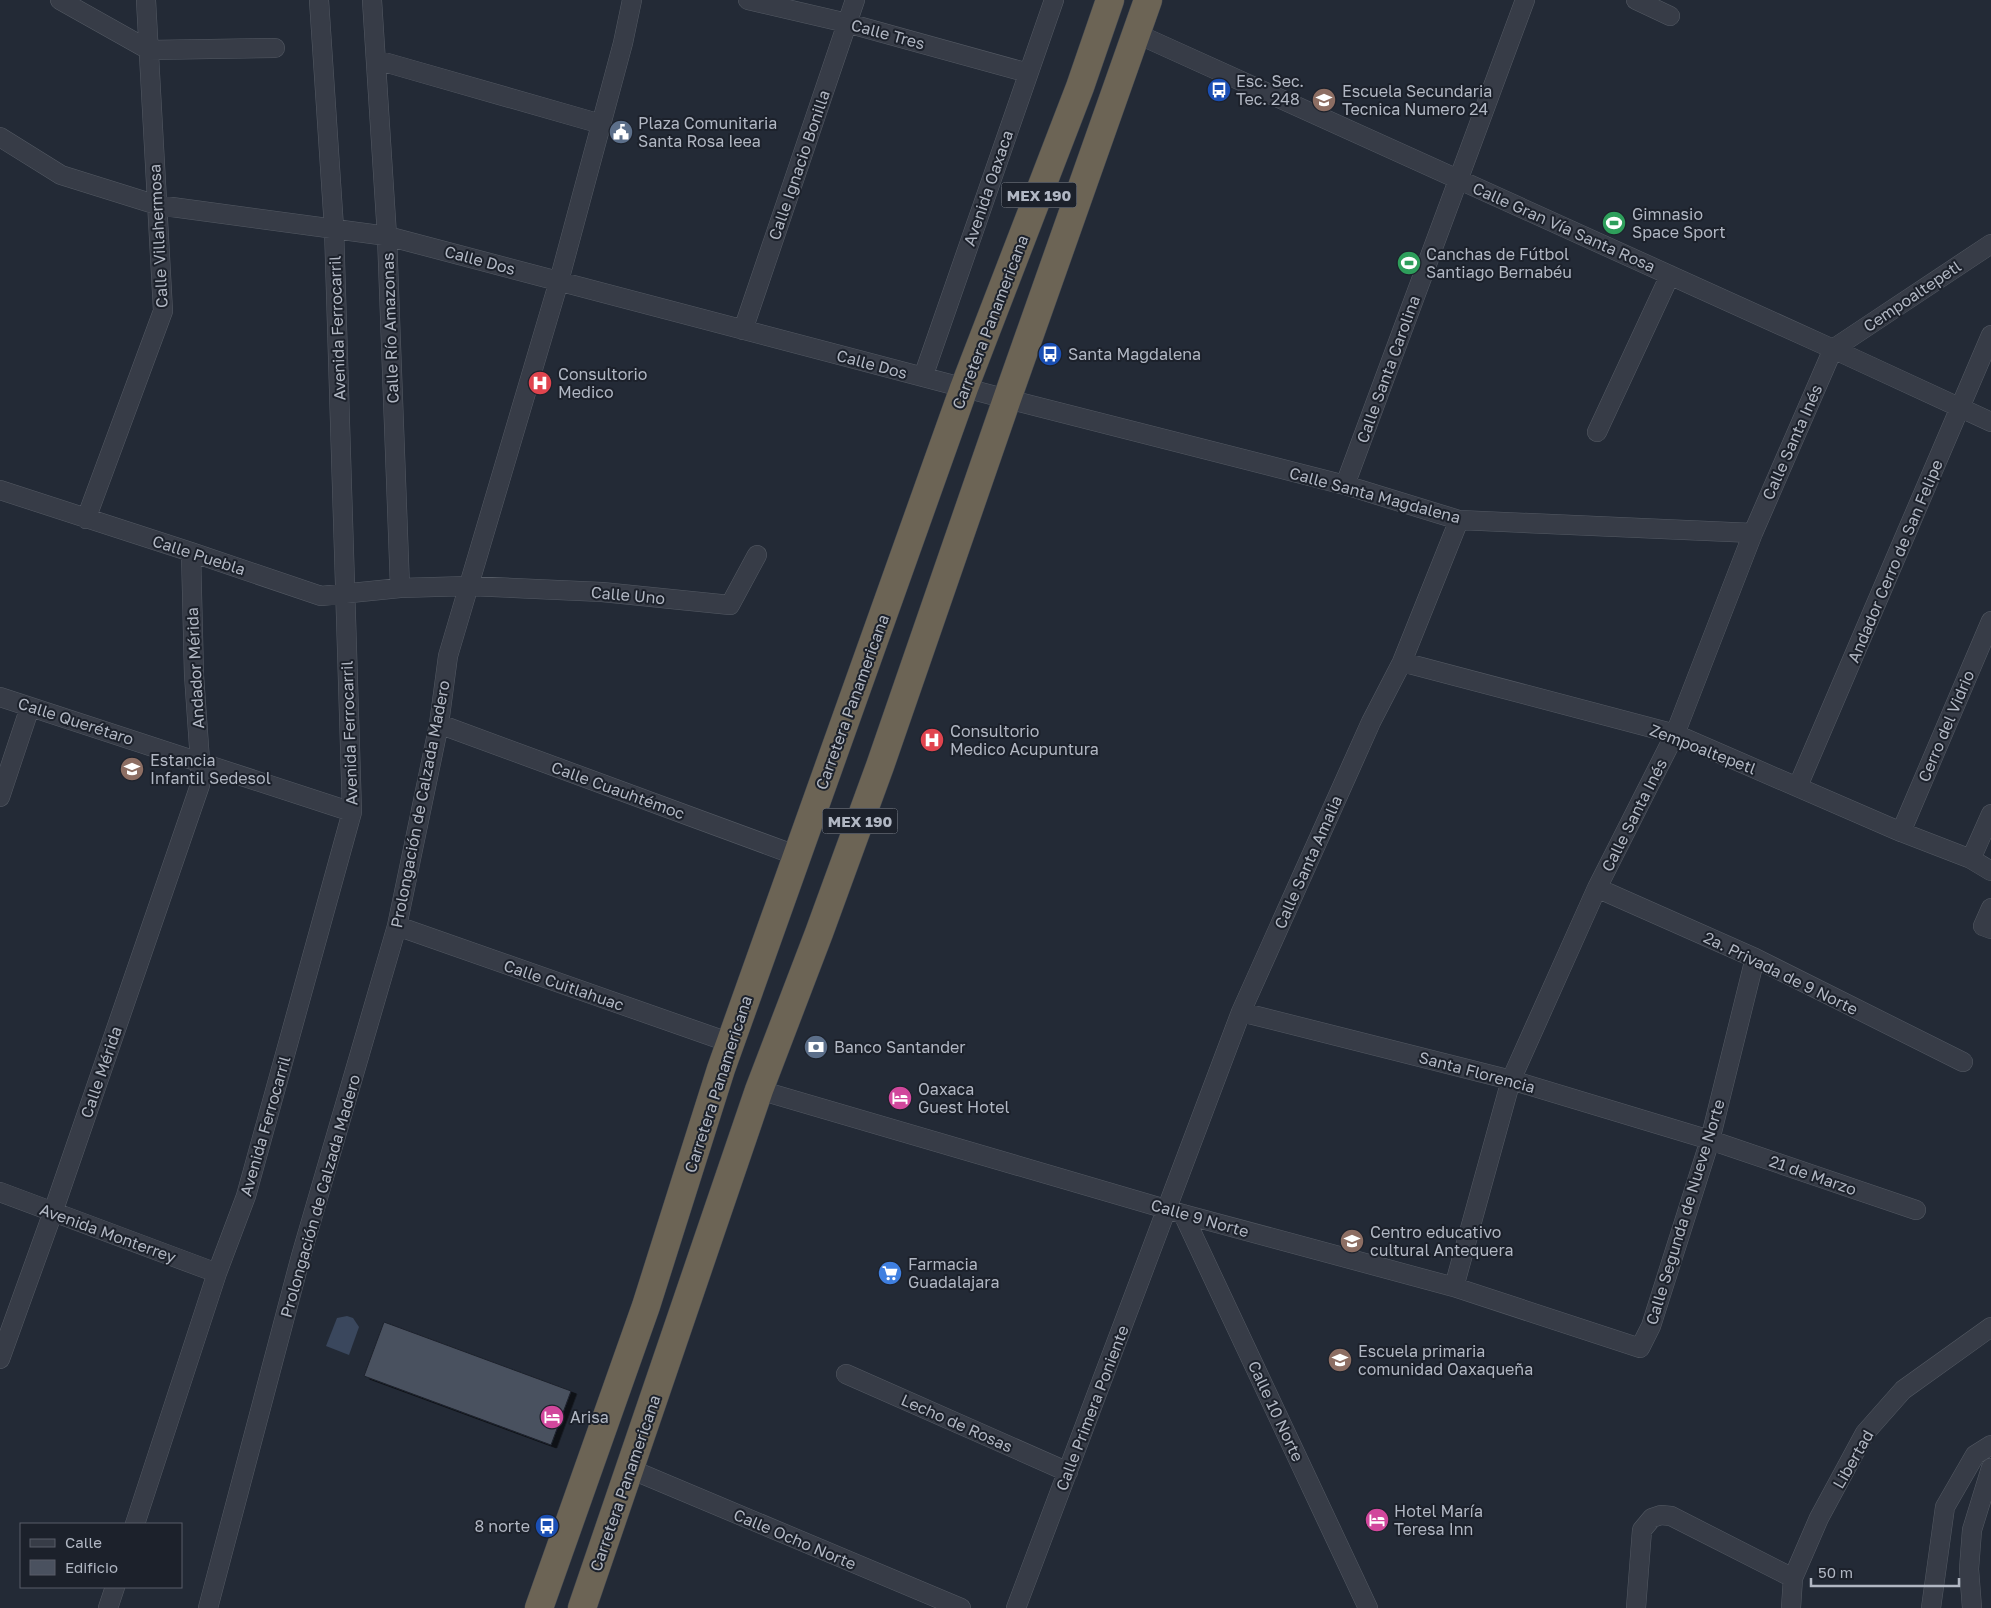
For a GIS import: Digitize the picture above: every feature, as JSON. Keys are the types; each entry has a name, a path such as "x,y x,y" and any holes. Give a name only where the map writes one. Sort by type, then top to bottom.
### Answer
{"highway":[{"name":"Carretera Panamericana","path":"539,1608 646,1306 731,1043 964,388 1080,87 1110,0"},
{"name":"Carretera Panamericana","path":"582,1608 759,1090 819,934 880,766 1148,0"}],"street":[{"path":"60,0 149,50 274,48"},
{"name":"Calle Villahermosa","path":"86,518 163,311 146,0"},
{"name":"Avenida Ferrocarril","path":"135,1523 217,1273 246,1196 352,812 334,228 319,0"},
{"name":"Calle Río Amazonas","path":"372,0 387,236 400,588"},
{"name":"Prolongación de Calzada Madero","path":"208,1608 301,1256 397,926 439,724 448,656 559,281 623,43 632,0"},
{"name":"Calle Tres","path":"748,0 847,22 1028,73"},
{"name":"Calle Ignacio Bonilla","path":"743,330 855,0"},
{"name":"Avenida Oaxaca","path":"923,377 1054,0"},
{"name":"Calle Santa Carolina","path":"1345,485 1525,0"},
{"path":"1636,0 1670,16"},
{"name":"Calle Gran Vía Santa Rosa","path":"1136,33 1991,422"},
{"path":"376,60 601,124"},
{"name":"Calle Dos","path":"0,137 61,175 156,205 387,236 1007,399"},
{"name":"Cempoaltepetl","path":"1833,349 1991,244"},
{"path":"1597,432 1670,275"},
{"name":"Andador Cerro de San Felipe","path":"1798,786 1961,409 1991,335"},
{"name":"Calle Santa Inés","path":"1454,1287 1511,1080 1597,888 1674,734 1753,533 1833,349"},
{"name":"Calle Santa Magdalena","path":"1007,399 1345,485 1459,520 1753,533"},
{"name":"Calle Puebla","path":"0,490 321,596 400,588"},
{"name":"Calle Santa Amalia","path":"1175,1211 1242,1012 1371,722 1402,662 1459,520"},
{"name":"Andador Mérida","path":"191,552 194,674 200,784"},
{"name":"Calle Uno","path":"469,586 602,592 730,605 757,555"},
{"path":"400,588 469,586"},
{"name":"Cerro del Vidrio","path":"1901,832 1991,621"},
{"name":"Zempoaltepetl","path":"1402,662 1674,734 1901,832 1971,859 1991,870"},
{"name":"Calle Querétaro","path":"0,697 352,812"},
{"path":"0,797 30,706"},
{"name":"Calle Cuauhtémoc","path":"439,724 798,856"},
{"name":"Calle Mérida","path":"0,1359 53,1212 200,784"},
{"path":"1971,859 1991,814"},
{"name":"2a. Privada de 9 Norte","path":"1597,888 1755,958 1963,1062"},
{"path":"1991,908 1984,926 1991,929"},
{"name":"Calle Cuitlahuac","path":"397,926 731,1043"},
{"name":"Calle Segunda de Nueve Norte","path":"1640,1348 1651,1326 1710,1140 1755,958"},
{"name":"Santa Florencia","path":"1242,1012 1511,1080 1710,1140"},
{"name":"Calle 9 Norte","path":"759,1090 1175,1211 1454,1287 1640,1348"},
{"name":"21 de Marzo","path":"1710,1140 1916,1210"},
{"name":"Avenida Monterrey","path":"0,1192 217,1273"},
{"name":"Calle Primera Poniente","path":"1016,1608 1068,1472 1175,1211"},
{"name":"Calle 10 Norte","path":"1175,1211 1368,1608"},
{"name":"Libertad","path":"1790,1608 1793,1578 1819,1518 1865,1433 1903,1390 1991,1327"},
{"name":"Lecho de Rosas","path":"846,1374 1068,1472"},
{"path":"1931,1608 1945,1508 1974,1455 1991,1445"},
{"path":"1972,1608 1969,1569 1972,1530 1991,1468"},
{"name":"Calle Ocho Norte","path":"630,1469 961,1608"},
{"path":"1636,1608 1642,1530 1652,1518 1661,1515 1671,1516 1793,1578"},
{"path":"108,1608 115,1588"}],"water":[{"path":"347,1316 353,1318 359,1327 349,1355 326,1346 337,1318"}],"building":[{"path":"384,1322 571,1391 551,1445 364,1376"}],"place":[{"name":"Esc. Sec. Tec. 248","path":"1219,90"},
{"name":"Escuela Secundaria Tecnica Numero 24","path":"1324,100"},
{"name":"Plaza Comunitaria Santa Rosa Ieea","path":"621,132"},
{"name":"Gimnasio Space Sport","path":"1614,223"},
{"name":"Canchas de Fútbol Santiago Bernabéu","path":"1409,263"},
{"name":"Santa Magdalena","path":"1050,354"},
{"name":"Consultorio Medico","path":"540,383"},
{"name":"Consultorio Medico Acupuntura","path":"932,740"},
{"name":"Estancia Infantil Sedesol","path":"132,769"},
{"name":"Banco Santander","path":"816,1047"},
{"name":"Oaxaca Guest Hotel","path":"900,1098"},
{"name":"Centro educativo cultural Antequera","path":"1352,1241"},
{"name":"Farmacia Guadalajara","path":"890,1273"},
{"name":"Escuela primaria comunidad Oaxaqueña","path":"1340,1360"},
{"name":"Arisa","path":"552,1417"},
{"name":"Hotel María Teresa Inn","path":"1377,1520"},
{"name":"8 norte","path":"547,1526"}]}
